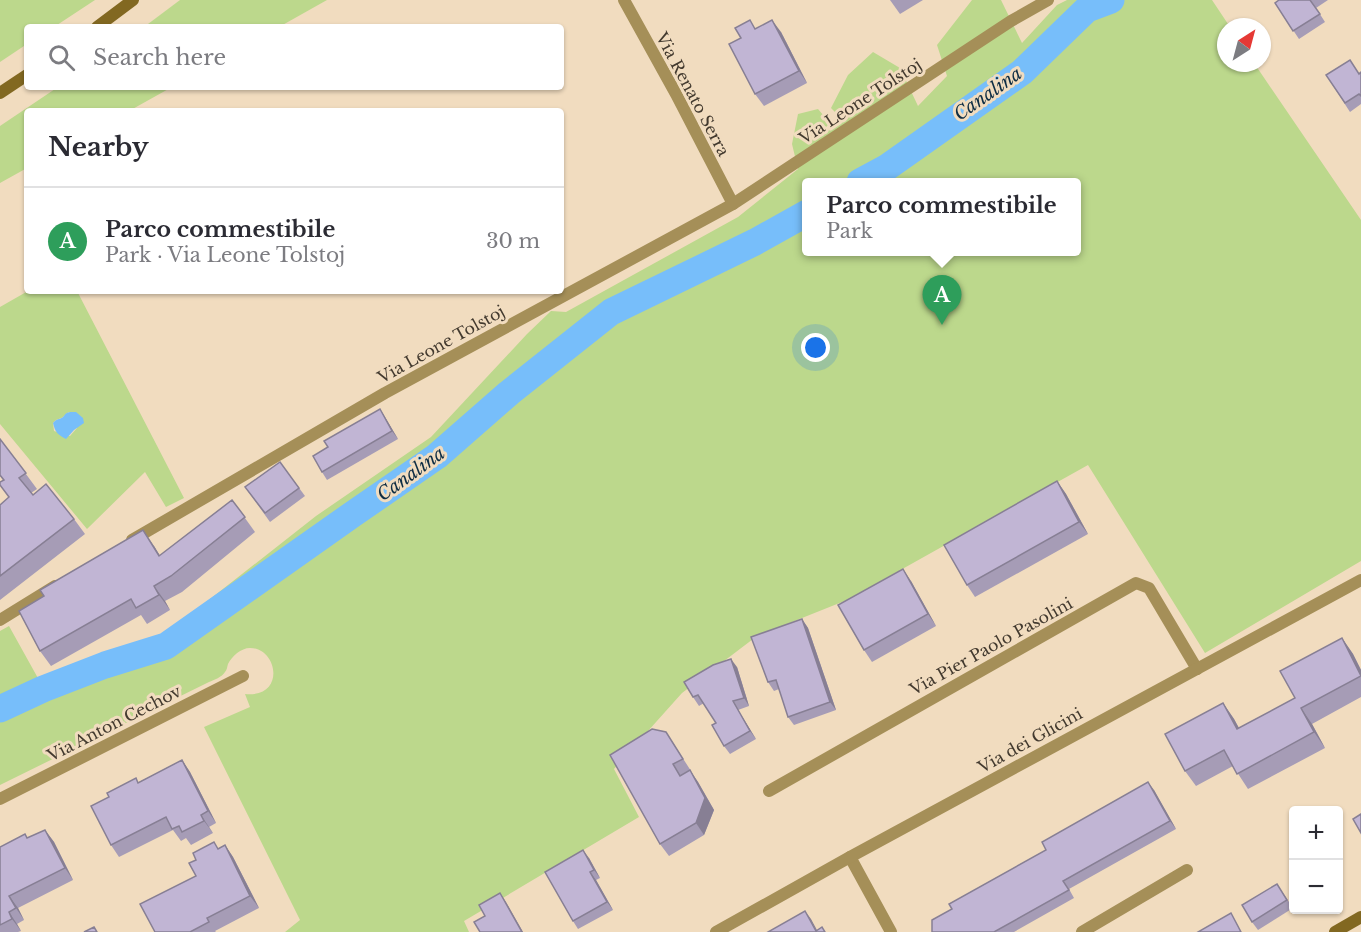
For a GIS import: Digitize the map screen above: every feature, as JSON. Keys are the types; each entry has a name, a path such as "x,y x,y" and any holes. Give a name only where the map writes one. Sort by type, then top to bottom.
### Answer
{"main road":[{"path":"101,24 133,0"},
{"path":"0,93 24,77"},
{"path":"1342,930 1361,917"}],"street":[{"name":"Via Renato Serra","path":"624,0 733,204"},
{"name":"Via Leone Tolstoj","path":"118,548 385,393 733,204 1011,21 1048,0"},
{"path":"0,620 69,578"},
{"name":"Via dei Glicini","path":"716,932 1361,580"},
{"name":"Via Pier Paolo Pasolini","path":"769,791 1137,583 1149,588 1197,669"},
{"name":"Via Anton Cechov","path":"0,799 243,676"},
{"path":"850,857 891,932"},
{"path":"1082,932 1187,870"}],"green space":[{"path":"0,0 95,0 59,24 24,24 24,46 0,62"},
{"path":"180,0 327,0 284,24 148,24"},
{"path":"972,0 1001,0 1022,43 1057,5 1067,0 1212,0 1224,18 1217,18 1217,72 1260,72 1361,220 1361,561 1205,653 1088,465 847,600 757,636 682,693 614,769 639,817 464,921 469,932 285,932 300,920 204,727 250,707 245,694 258,693 267,688 272,681 272,664 260,650 247,648 240,651 218,678 0,785 0,631 9,626 44,689 163,636 316,516 431,437 551,311 566,312 738,217 798,169 792,144 798,114 818,109 829,122 842,119 831,108 848,75 873,52 900,68 918,106 947,76 937,45"},
{"path":"54,90 167,90 134,108 27,108"},
{"path":"24,110 24,170 0,183 0,126"},
{"path":"24,293 79,294 184,498 166,507 145,472 87,529 0,424 0,307","holes":["68,412 76,412 77,428 70,436 54,431 53,423"]}],"water":[{"path":"70,412 76,412 83,418 84,423 66,439 57,433 53,423"}],"building":[{"path":"1279,0 1310,0 1320,14 1293,31 1275,3"},
{"path":"750,20 755,29 772,20 799,71 755,94 729,44 741,38 735,28"},
{"path":"1350,60 1359,74 1361,72 1361,96 1359,94 1345,103 1326,75"},
{"path":"380,409 392,431 322,472 313,456 328,447 324,441"},
{"path":"0,439 26,473 19,478 33,495 46,484 74,519 0,576 0,505 9,497 0,485 0,482 4,480 0,475"},
{"path":"280,462 299,488 265,513 245,487"},
{"path":"1057,481 1079,522 967,585 944,545"},
{"path":"232,500 245,517 171,576 154,586 159,595 136,608 131,599 40,651 19,611 44,596 40,590 143,530 159,556"},
{"path":"903,569 928,614 864,650 838,605"},
{"path":"802,619 830,702 788,717 776,680 768,682 751,637"},
{"path":"1342,638 1361,676 1301,708 1314,732 1237,774 1224,750 1185,771 1165,734 1223,703 1237,729 1295,698 1280,671"},
{"path":"731,659 744,698 733,701 750,731 724,746 712,725 716,723 698,695 693,697 684,682 713,665"},
{"path":"652,729 666,732 683,759 673,764 680,776 690,770 705,798 696,823 660,844 610,755"},
{"path":"182,760 208,811 201,815 204,821 182,832 179,826 172,829 166,817 111,845 91,806 109,797 107,793 136,778 138,783"},
{"path":"1148,782 1170,821 1063,881 1069,890 994,932 932,932 932,920 952,909 949,904 1046,850 1042,842"},
{"path":"1361,814 1361,833 1353,819"},
{"path":"45,830 65,868 9,896 16,908 9,912 12,919 0,925 0,847 25,834 27,838"},
{"path":"214,842 218,849 225,845 250,896 207,918 209,922 190,932 155,932 140,904 196,876 189,863 196,860 193,853"},
{"path":"583,850 594,870 590,872 607,902 573,921 545,872"},
{"path":"1277,884 1287,900 1252,922 1242,905"},
{"path":"500,893 522,932 480,932 474,922 485,916 479,905"},
{"path":"805,911 816,931 822,927 825,932 768,932"},
{"path":"1231,913 1241,932 1198,932"},
{"path":"94,927 97,932 84,932"}],"waterway":[{"name":"Canalina","path":"867,178 886,168 1022,72 1087,9 1111,0"},
{"name":"Canalina","path":"0,709 43,689 105,665 166,646 437,456 509,393 611,312 755,242 802,216"}],"place":[{"name":"Parco commestibile","path":"942,325"}]}
